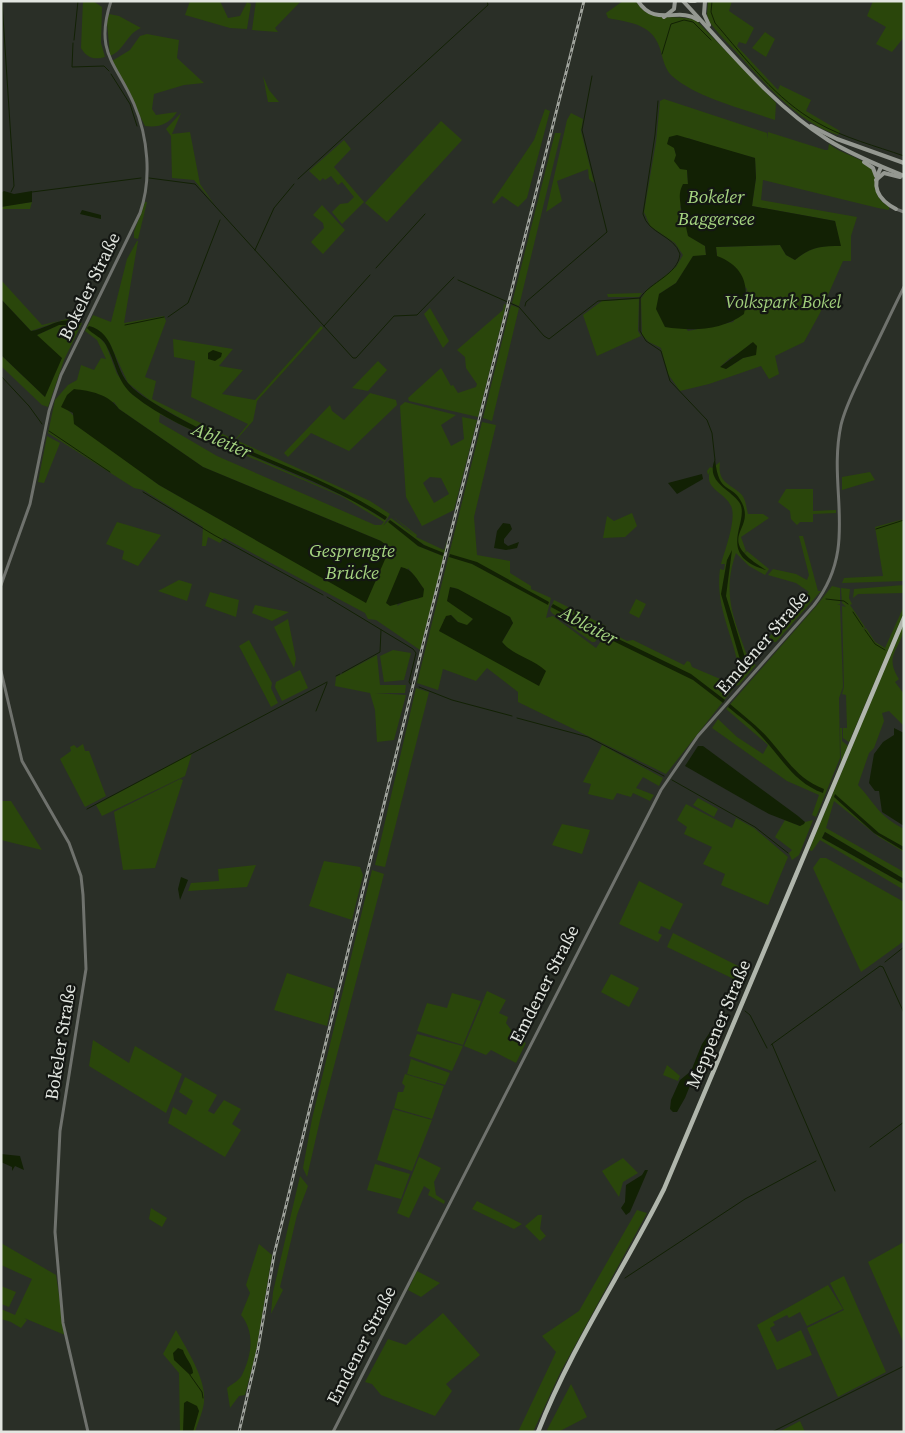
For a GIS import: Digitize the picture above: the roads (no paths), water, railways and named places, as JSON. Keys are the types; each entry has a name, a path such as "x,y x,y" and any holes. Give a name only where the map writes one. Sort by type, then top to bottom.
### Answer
{"main road":[{"path":"638,1 655,15 664,17 688,15 706,25"},
{"path":"664,17 674,9 675,1"},
{"path":"683,1 763,88 804,124 863,160 904,177"},
{"path":"690,1 695,1"},
{"path":"705,1 704,14 712,32"},
{"path":"804,124 837,139 904,163"},
{"path":"863,160 873,168 878,196 896,209"},
{"path":"876,178 881,167"},
{"path":"876,178 887,173 904,177"},
{"name":"Meppener Straße","path":"538,1432 567,1369 634,1248 664,1189 904,618"}],"street":[{"name":"Bokeler Straße","path":"1,584 30,504 49,411 61,375 140,213 143,203 146,158 143,130 134,103 109,59 105,42 105,22 111,1"},
{"path":"896,209 904,212"},
{"name":"Emdener Straße","path":"333,1432 661,790 698,736 814,605 829,581 837,561 840,544 838,453 841,425 852,394 904,286"},
{"name":"Bokeler Straße","path":"1,671 22,761 70,844 81,876 86,969 60,1131 56,1232 63,1323 88,1432"}],"water":[{"name":"Bokeler Baggersee","path":"677,135 755,158 756,178 752,206 835,221 841,246 816,248 795,260 786,255 780,245 716,247 717,256 734,266 740,272 743,279 746,295 744,314 735,320 716,327 685,329 665,327 656,309 659,294 676,283 693,256 706,255 705,246 688,236 686,227 680,222 680,194 683,184 688,184 687,170 680,169 674,161 676,155 674,148 667,144 669,137"},
{"path":"4,191 14,194 32,191 32,202 1,207 1,193"},
{"path":"82,210 101,215 101,219 80,214"},
{"path":"1,299 31,331 56,322 69,320 81,325 59,325 37,335 62,358 45,397 1,355"},
{"name":"Ableiter","path":"89,326 104,335 113,350 123,376 133,388 146,398 177,417 207,432 329,485 387,517 385,520 328,488 190,429 143,403 123,384 106,345 87,328"},
{"path":"753,342 757,346 756,355 743,358 726,369 720,367"},
{"path":"213,350 222,353 221,357 215,361 208,359 208,353"},
{"name":"Gesprengte Brücke","path":"74,389 93,392 110,400 119,409 203,467 381,541 390,548 366,603 159,485 74,424 73,413 61,407 67,395"},
{"path":"715,459 719,479 722,484 734,492 742,503 745,513 738,542 742,509 735,497 720,484 713,474"},
{"path":"702,474 703,479 677,494 668,483"},
{"path":"390,520 424,545 444,553 443,556 418,546 388,522"},
{"path":"503,523 510,524 512,529 504,539 504,543 508,546 519,542 517,548 506,550 494,548 497,531"},
{"path":"738,542 741,550 750,559 766,570 750,563 741,555"},
{"path":"732,550 726,596 746,661 745,666 741,663 721,594 727,560"},
{"path":"450,554 477,562 549,602 548,605 472,564 449,557"},
{"path":"401,567 412,572 424,589 423,597 390,606 386,603"},
{"path":"450,587 458,589 510,617 513,623 502,642 512,651 546,671 539,686 439,631 446,616 451,615 458,622 467,625 473,619 447,601"},
{"name":"Ableiter","path":"553,604 602,631 601,634 551,607"},
{"path":"606,633 691,674 725,700 723,703 693,680 609,639 604,636"},
{"path":"730,704 763,733 799,774 806,780 824,789 823,793 813,789 797,777 759,734 728,707"},
{"path":"894,728 904,733 904,826 882,812 879,791 875,791 869,783 874,754 883,742 894,735"},
{"path":"698,746 703,746 798,816 805,822 804,824 800,826 769,814 685,766"},
{"path":"835,794 879,833 904,847 904,851 874,833 834,797"},
{"path":"825,832 904,879 904,884 822,838"},
{"path":"181,877 188,880 180,900 178,889"},
{"path":"714,1026 685,1098 677,1112 673,1112 670,1109 671,1100 680,1080 691,1071 702,1044"},
{"path":"1,1154 20,1156 24,1170 15,1166 12,1171 12,1167 1,1162"},
{"path":"645,1170 648,1170 630,1212 626,1215 621,1208 625,1202 626,1185 642,1175"},
{"path":"178,1348 183,1350 192,1367 193,1373 190,1375 174,1360 173,1353"},
{"path":"187,1401 197,1406 199,1411 193,1432 183,1432 184,1403"}],"waterway":[{"path":"2,1 14,186 11,192"},
{"path":"74,40 78,1"},
{"path":"298,179 488,5 487,1"},
{"path":"712,1 711,12 715,23 762,78 789,103 803,114 828,128 904,156"},
{"path":"662,54 671,24 684,20 693,22 711,40"},
{"path":"73,43 72,67 104,66 109,71"},
{"path":"111,74 130,104 137,126"},
{"path":"525,306 526,302 607,232 582,130 592,76"},
{"path":"640,298 650,287 669,273 678,261 680,254 672,243 650,226 643,214 655,135 658,101"},
{"path":"32,192 141,178"},
{"path":"149,178 195,184 353,358 356,358 394,316 417,315 454,277"},
{"path":"255,250 274,208 294,184"},
{"path":"376,268 425,214"},
{"path":"168,317 188,303 220,220"},
{"path":"324,326 370,275"},
{"path":"458,280 519,307 544,336 549,339 598,301 640,298 640,331 646,341 661,351 670,381 707,420 712,433 715,460"},
{"path":"125,325 164,317"},
{"path":"1,376 29,406 42,424"},
{"path":"49,431 110,472"},
{"path":"143,492 214,535 323,595"},
{"path":"876,529 904,520"},
{"path":"327,597 413,649 416,653 409,682 411,685"},
{"path":"826,599 844,601 848,604"},
{"path":"853,612 863,627"},
{"path":"342,673 380,652 381,630"},
{"path":"865,630 875,644 885,650"},
{"path":"336,676 340,674"},
{"path":"87,809 327,682"},
{"path":"316,711 327,683"},
{"path":"419,687 452,700 512,716"},
{"path":"517,718 588,737 664,776"},
{"path":"672,780 755,827 788,853"},
{"path":"885,962 904,947"},
{"path":"772,1044 880,966 883,967 904,1013"},
{"path":"745,1011 750,1015 767,1048"},
{"path":"771,1045 835,1191"},
{"path":"870,1147 904,1122"},
{"path":"625,1278 745,1199 816,1161"},
{"path":"772,1432 904,1366"},
{"path":"190,1375 202,1392 203,1398"}],"railway":[{"path":"239,1432 258,1349 274,1255 427,628 584,1"}],"park label":[{"name":"Volkspark Bokel","path":"783,301"}]}
